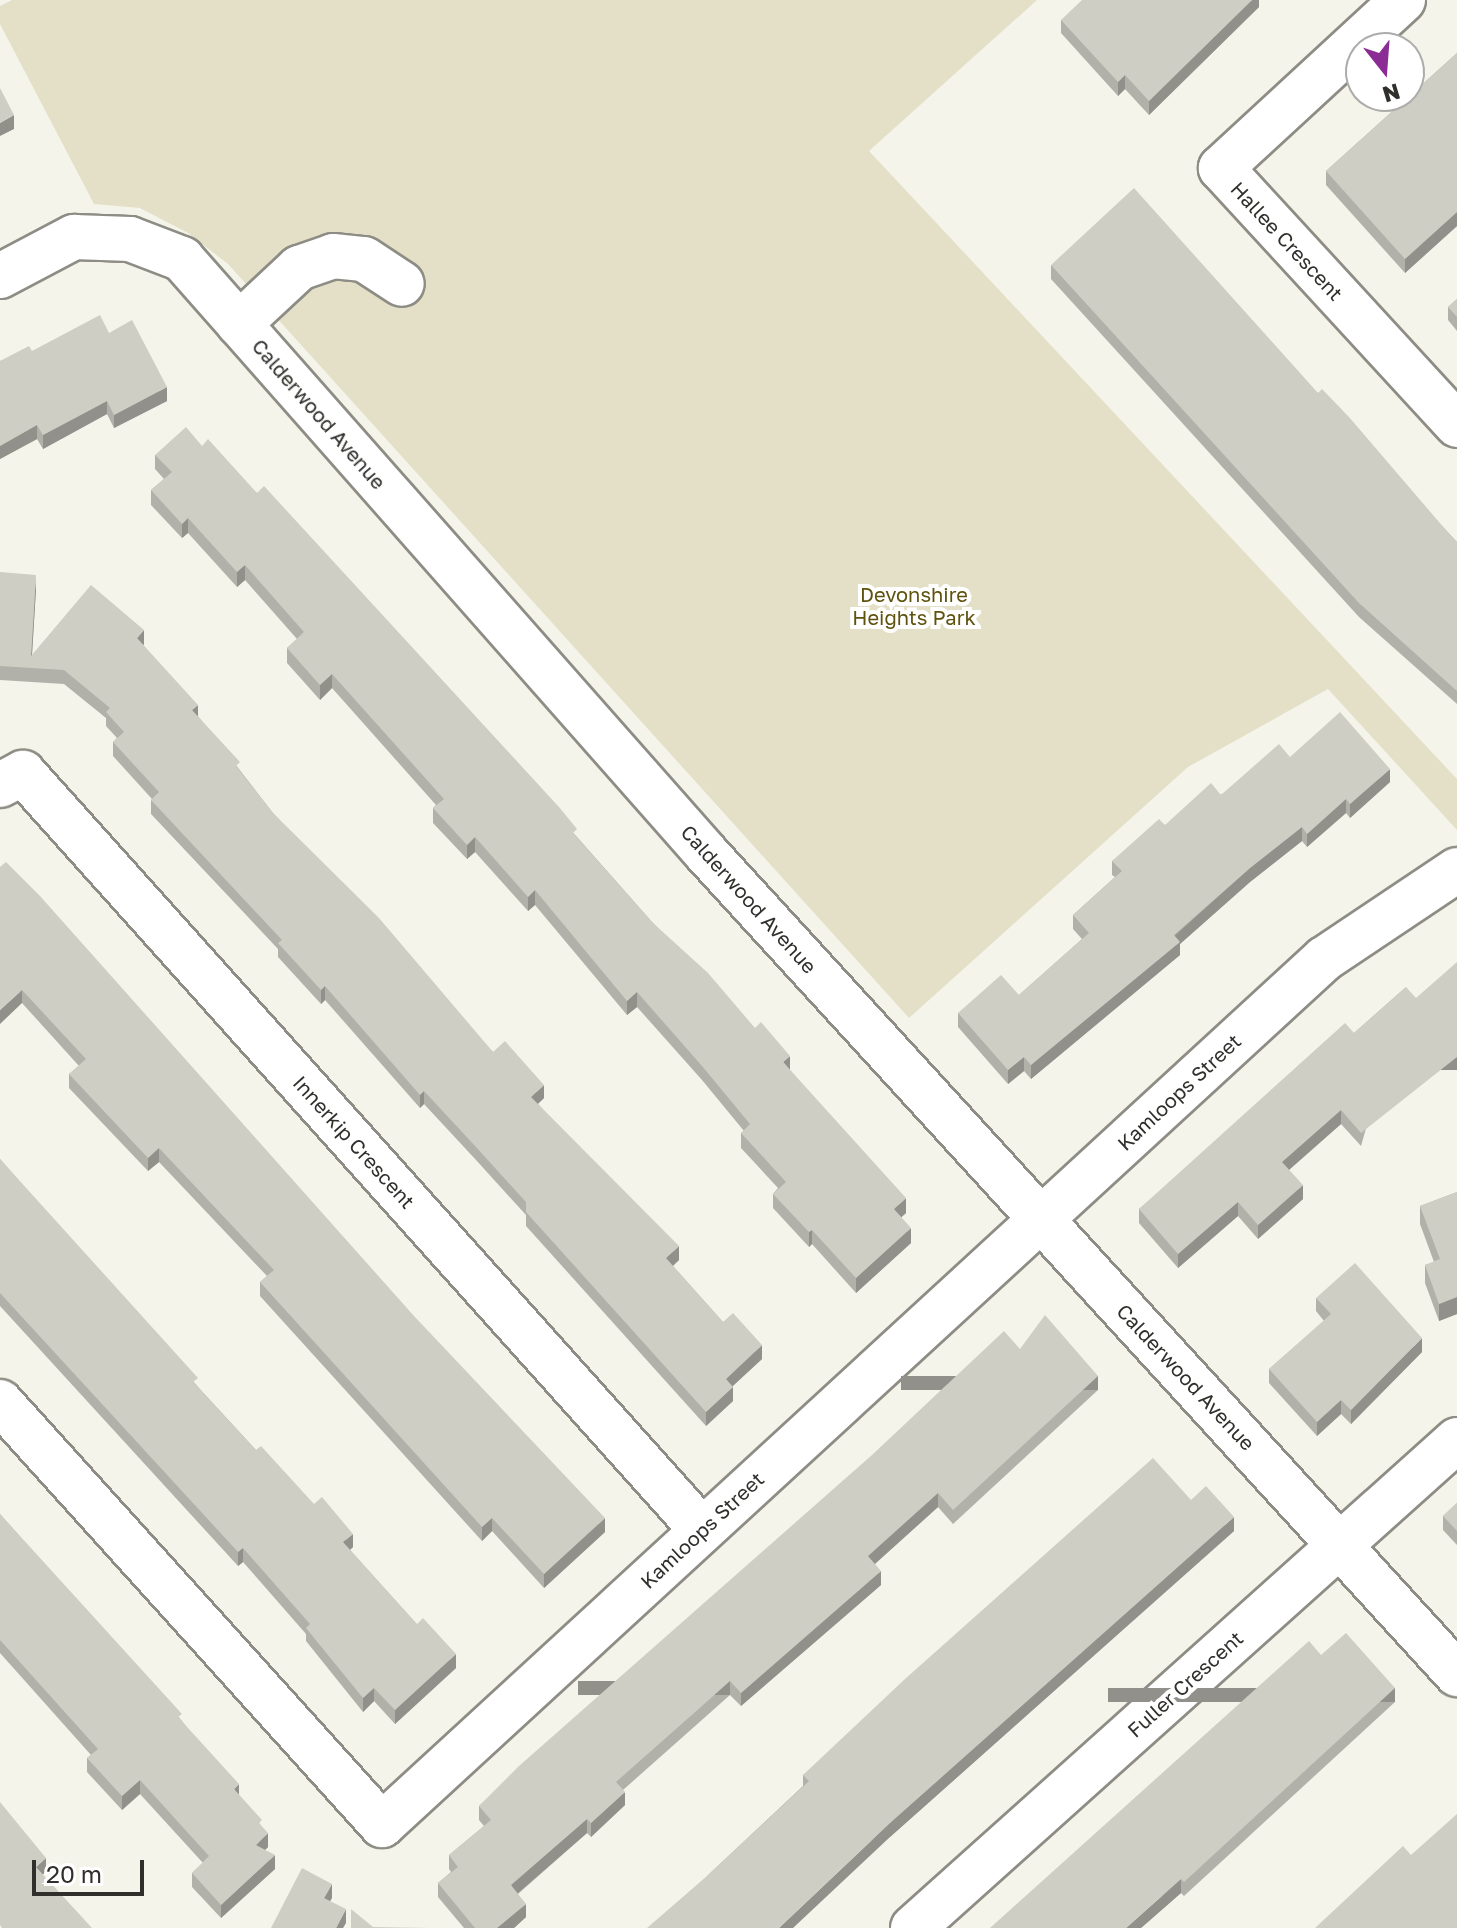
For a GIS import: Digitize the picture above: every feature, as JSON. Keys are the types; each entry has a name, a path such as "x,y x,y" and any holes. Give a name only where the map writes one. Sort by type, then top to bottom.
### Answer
{"street":[{"name":"Hallee Crescent","path":"1403,0 1221,168 1457,425"},
{"name":"Calderwood Avenue","path":"0,276 74,237 130,239 182,259 706,853 1457,1674"},
{"path":"239,324 299,268 333,256 364,259 402,284"},
{"name":"Innerkip Crescent","path":"0,785 23,773 702,1530"},
{"name":"Kamloops Street","path":"0,1402 382,1825 1324,959 1457,870"},
{"name":"Fuller Crescent","path":"913,1928 1457,1440"}],"green space":[{"name":"Devonshire Heights Park","path":"12,0 1037,0 869,151 1457,779 1457,830 1328,689 1188,767 909,1018 228,264 188,233 140,208 94,204 0,24 0,6"}],"building":[{"path":"1082,0 1252,0 1149,101 1125,75 1118,82 1061,20"},
{"path":"1457,53 1457,212 1405,259 1326,171 1392,112 1425,112 1425,82"},
{"path":"0,88 14,115 0,123"},
{"path":"1134,188 1318,393 1322,389 1349,417 1457,542 1457,691 1359,603 1051,265"},
{"path":"1457,299 1457,317 1448,307"},
{"path":"100,315 109,333 132,320 167,387 114,415 107,401 43,435 37,425 0,446 0,361 29,346 32,351"},
{"path":"186,427 202,446 208,439 257,493 264,486 559,807 577,829 573,833 653,923 708,973 755,1028 761,1022 790,1056 783,1062 906,1198 894,1209 911,1228 856,1278 812,1230 809,1232 773,1194 786,1182 741,1133 750,1124 637,992 627,1001 535,890 528,897 475,837 467,845 433,808 444,799 332,674 320,685 287,648 304,632 245,565 237,572 188,518 182,524 151,490 172,472 155,455"},
{"path":"0,572 36,575 31,656 91,585 144,630 137,638 198,705 192,710 240,762 236,766 273,813 379,918 493,1052 505,1041 544,1085 531,1097 679,1246 666,1258 723,1322 733,1313 762,1345 726,1379 733,1387 706,1412 526,1212 526,1202 424,1091 420,1095 325,986 321,990 278,943 282,940 151,800 159,792 113,742 124,732 106,712 110,708 64,670 0,666"},
{"path":"1340,712 1390,769 1350,804 1346,799 1307,834 1302,827 1250,868 1174,935 1180,942 1031,1065 1024,1057 1008,1070 958,1013 1001,975 1019,995 1089,933 1073,915 1122,871 1112,861 1159,819 1165,825 1211,783 1221,795 1279,744 1290,757"},
{"path":"6,862 40,896 414,1316 605,1518 544,1574 492,1518 482,1527 260,1282 274,1270 159,1148 148,1158 69,1074 86,1059 22,990 0,1010 0,867"},
{"path":"1457,962 1457,1057 1361,1133 1341,1110 1282,1162 1303,1185 1258,1225 1238,1202 1178,1254 1139,1209 1345,1023 1354,1033 1406,987 1416,998"},
{"path":"0,1159 198,1378 193,1382 256,1450 261,1446 314,1504 322,1497 353,1534 343,1542 417,1624 423,1618 456,1654 395,1710 374,1688 363,1698 306,1628 310,1624 243,1548 238,1552 0,1293"},
{"path":"1457,1192 1457,1297 1439,1304 1425,1265 1440,1259 1420,1206"},
{"path":"1355,1263 1422,1338 1351,1410 1341,1400 1317,1422 1269,1369 1331,1314 1316,1298"},
{"path":"1045,1315 1098,1376 953,1510 938,1493 868,1556 881,1571 741,1693 730,1681 616,1782 625,1792 591,1823 587,1819 511,1885 526,1904 497,1928 475,1928 438,1883 458,1867 449,1855 491,1820 479,1806 519,1766 872,1455 1004,1331 1020,1349"},
{"path":"1153,1458 1191,1500 1206,1486 1234,1517 890,1823 779,1928 647,1928 809,1781 803,1775 905,1679"},
{"path":"1457,1503 1457,1531 1443,1516"},
{"path":"0,1514 182,1714 178,1717 239,1784 234,1789 262,1820 259,1823 268,1833 256,1845 275,1855 221,1905 192,1873 209,1856 140,1780 122,1796 87,1758 98,1749 0,1640"},
{"path":"1346,1633 1395,1688 1184,1882 1181,1879 1126,1928 990,1928 1309,1641 1321,1655"},
{"path":"0,1802 46,1858 36,1867 92,1928 2,1928"},
{"path":"1457,1814 1457,1928 1315,1928 1403,1846 1411,1855"},
{"path":"302,1868 332,1884 324,1898 346,1909 336,1928 271,1928"},
{"path":"351,1909 373,1927 430,1928 351,1928"}]}
